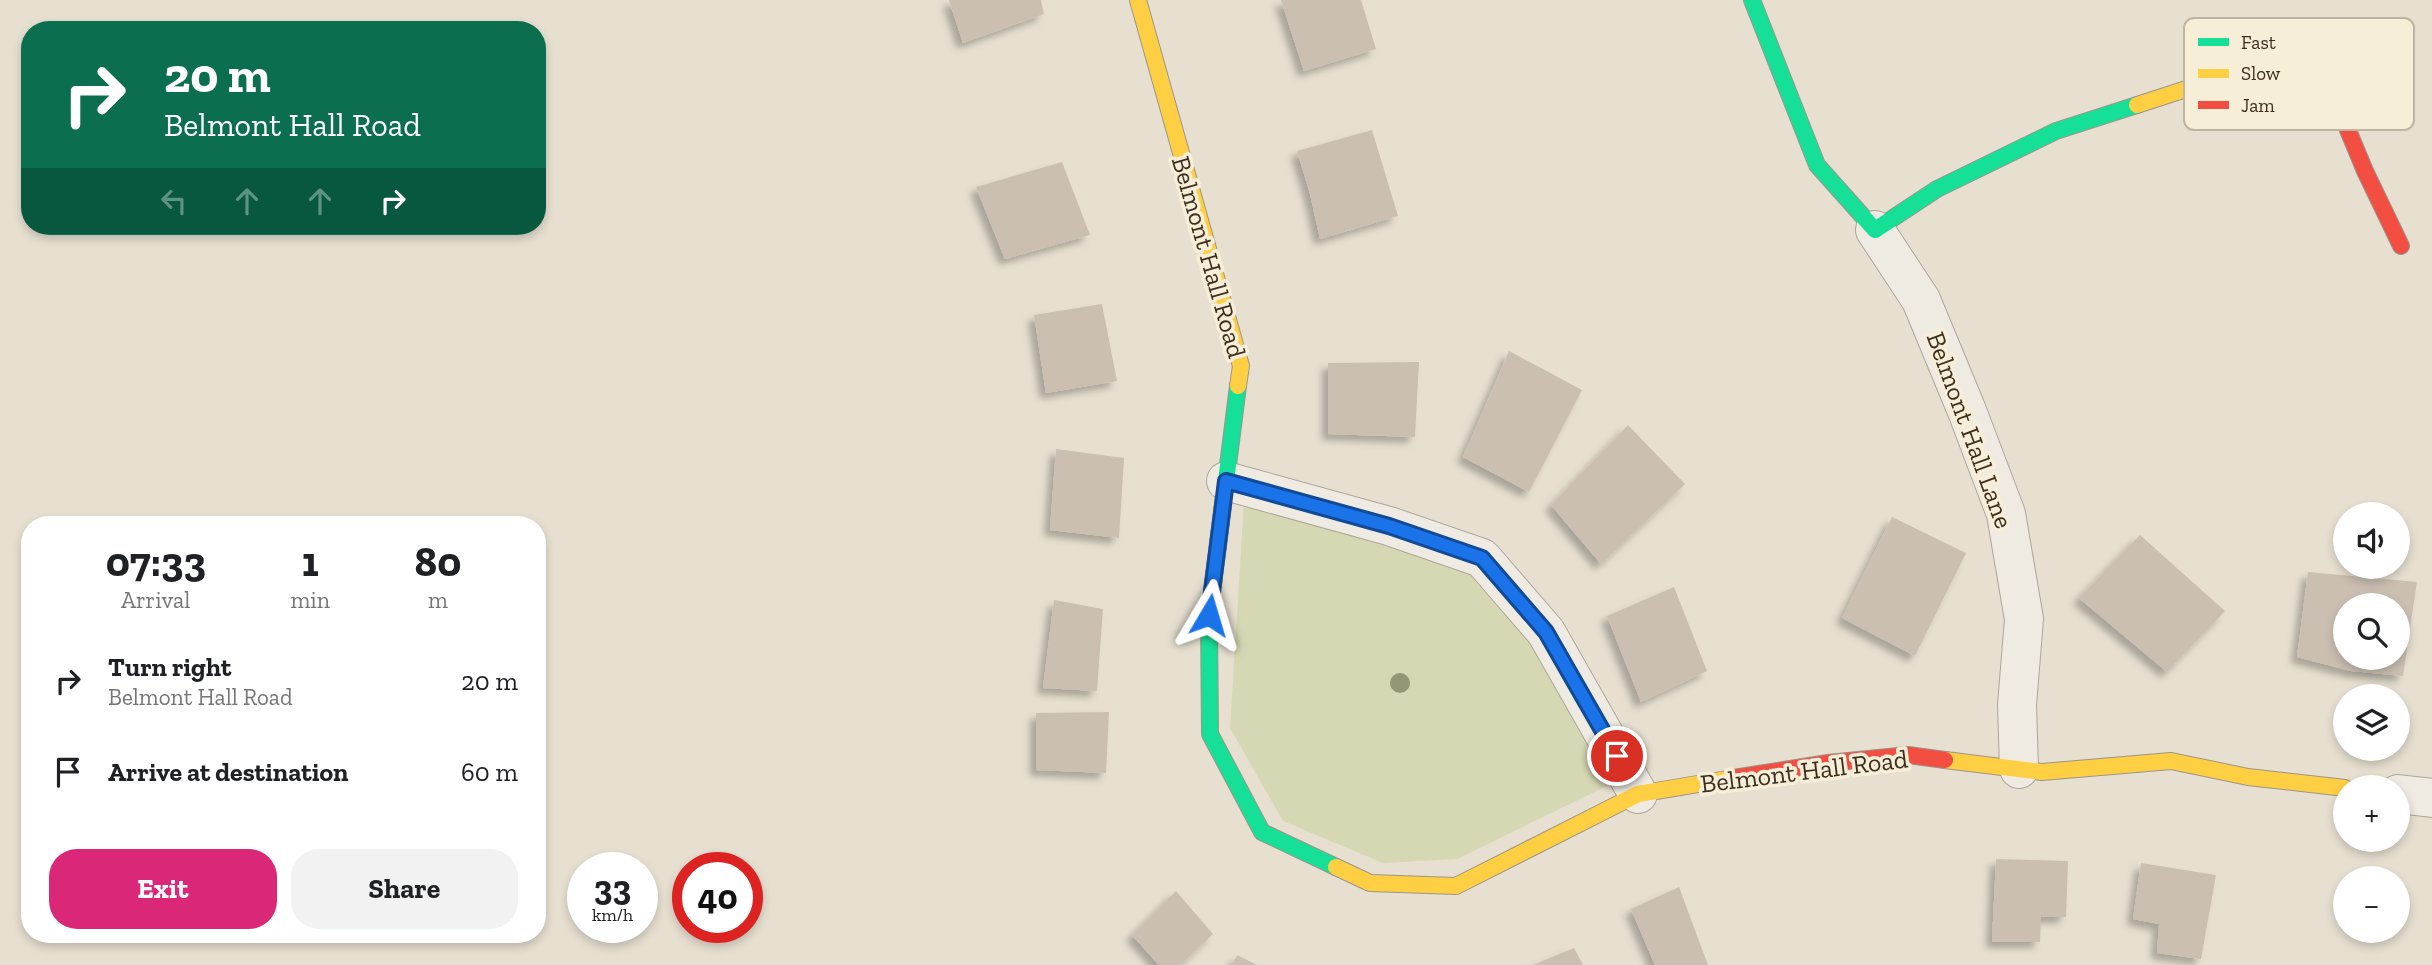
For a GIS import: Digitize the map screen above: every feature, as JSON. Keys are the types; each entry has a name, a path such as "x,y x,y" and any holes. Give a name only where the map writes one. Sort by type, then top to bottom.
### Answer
{"street":[{"name":"Belmont Hall Road","path":"1138,0 1241,366 1209,615 1210,734 1262,832 1370,883 1456,886 1638,793 1828,763 1908,755 2042,772 2171,761 2248,777 2333,787"},
{"name":"Belmont Hall Lane","path":"1752,0 1817,165 1875,230 1921,300 2006,513 2024,619 2017,705 2019,769"},
{"path":"1875,230 1937,189 2056,131 2184,89"},
{"path":"2348,130 2401,246"},
{"path":"1226,481 1389,526 1482,558 1546,632 1638,793"},
{"path":"2410,795 2432,797"}],"green space":[{"path":"1244,502 1477,566 1536,645 1613,783 1457,859 1383,863 1283,821 1230,728"}],"building":[{"path":"949,0 1041,0 1044,14 963,43"},
{"path":"1281,0 1361,0 1376,49 1304,71"},
{"path":"1372,130 1398,216 1320,239 1297,151"},
{"path":"1062,162 1090,235 1005,259 976,187"},
{"path":"1102,304 1117,381 1046,393 1034,315"},
{"path":"1509,351 1582,390 1529,492 1463,457"},
{"path":"1419,362 1415,437 1328,434 1328,363"},
{"path":"1628,425 1685,484 1601,564 1551,505"},
{"path":"1056,449 1124,458 1119,538 1050,530"},
{"path":"1892,517 1966,553 1915,656 1842,618"},
{"path":"2140,535 2225,611 2167,672 2079,598"},
{"path":"2308,572 2333,574 2333,579 2417,582 2410,629 2410,593 2333,593 2333,666 2297,657"},
{"path":"1674,587 1707,671 1641,702 1607,616"},
{"path":"1054,600 1103,609 1097,691 1043,688"},
{"path":"2347,670 2404,670 2403,676"},
{"path":"1109,712 1106,773 1036,770 1036,713"},
{"path":"1996,859 2068,861 2066,917 2041,917 2040,942 1992,942"},
{"path":"2141,863 2216,875 2201,959 2157,953 2159,924 2133,919"},
{"path":"1679,887 1708,965 1655,965 1631,909"},
{"path":"1176,891 1213,934 1181,965 1159,965 1132,935"},
{"path":"1574,948 1583,965 1533,965"},
{"path":"1237,955 1257,965 1232,965"}],"traffic: fast":[{"path":"1752,0 1817,165 1875,230 1937,189 2056,131 2137,105"},
{"path":"1238,386 1209,616 1210,734 1262,832 1336,867"}],"traffic: slow":[{"path":"1138,0 1241,366 1238,386"},
{"path":"2137,105 2184,90"},
{"path":"1945,760 2042,772 2171,761 2248,777 2333,787"},
{"path":"1336,867 1370,883 1456,886 1638,794 1733,778"}],"traffic: jam":[{"path":"2348,130 2401,246"},
{"path":"1733,778 1828,763 1908,755 1945,760"}],"route":[{"path":"1209,615 1226,481 1389,526 1482,558 1546,632 1617,756"}]}
